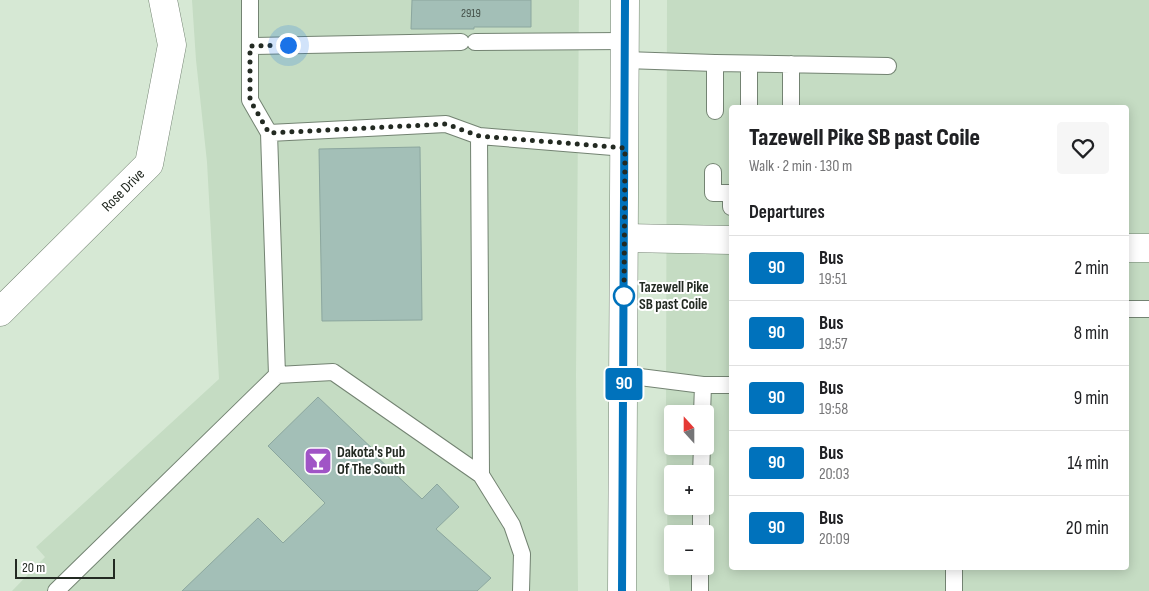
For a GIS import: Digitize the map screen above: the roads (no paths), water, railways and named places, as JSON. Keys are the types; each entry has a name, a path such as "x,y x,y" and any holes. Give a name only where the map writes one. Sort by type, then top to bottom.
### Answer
{"main road":[{"name":"Rose Drive","path":"0,312 149,164 172,45 163,0"},
{"path":"622,591 625,0"},
{"path":"625,238 729,240"},
{"path":"1129,248 1149,248"}],"lane":[{"path":"250,0 250,100 269,133 277,375"},
{"path":"250,46 468,42 625,50 715,64 888,66"},
{"path":"715,64 715,111"},
{"path":"749,64 749,105"},
{"path":"791,64 792,105"},
{"path":"269,133 446,124 479,136 625,148"},
{"path":"479,136 481,475"},
{"path":"713,172 713,193 729,193"},
{"path":"1129,308 1149,310"},
{"path":"56,591 277,375 334,372 481,475 512,525 522,554 521,591"},
{"path":"624,375 702,385 729,385"},
{"path":"702,385 702,405"},
{"path":"954,570 954,591"},
{"path":"700,575 700,591"}],"place":[{"name":"Tazewell Pike SB past Coile","path":"624,296"},
{"name":"Dakota's Pub Of The South","path":"318,461"}]}
